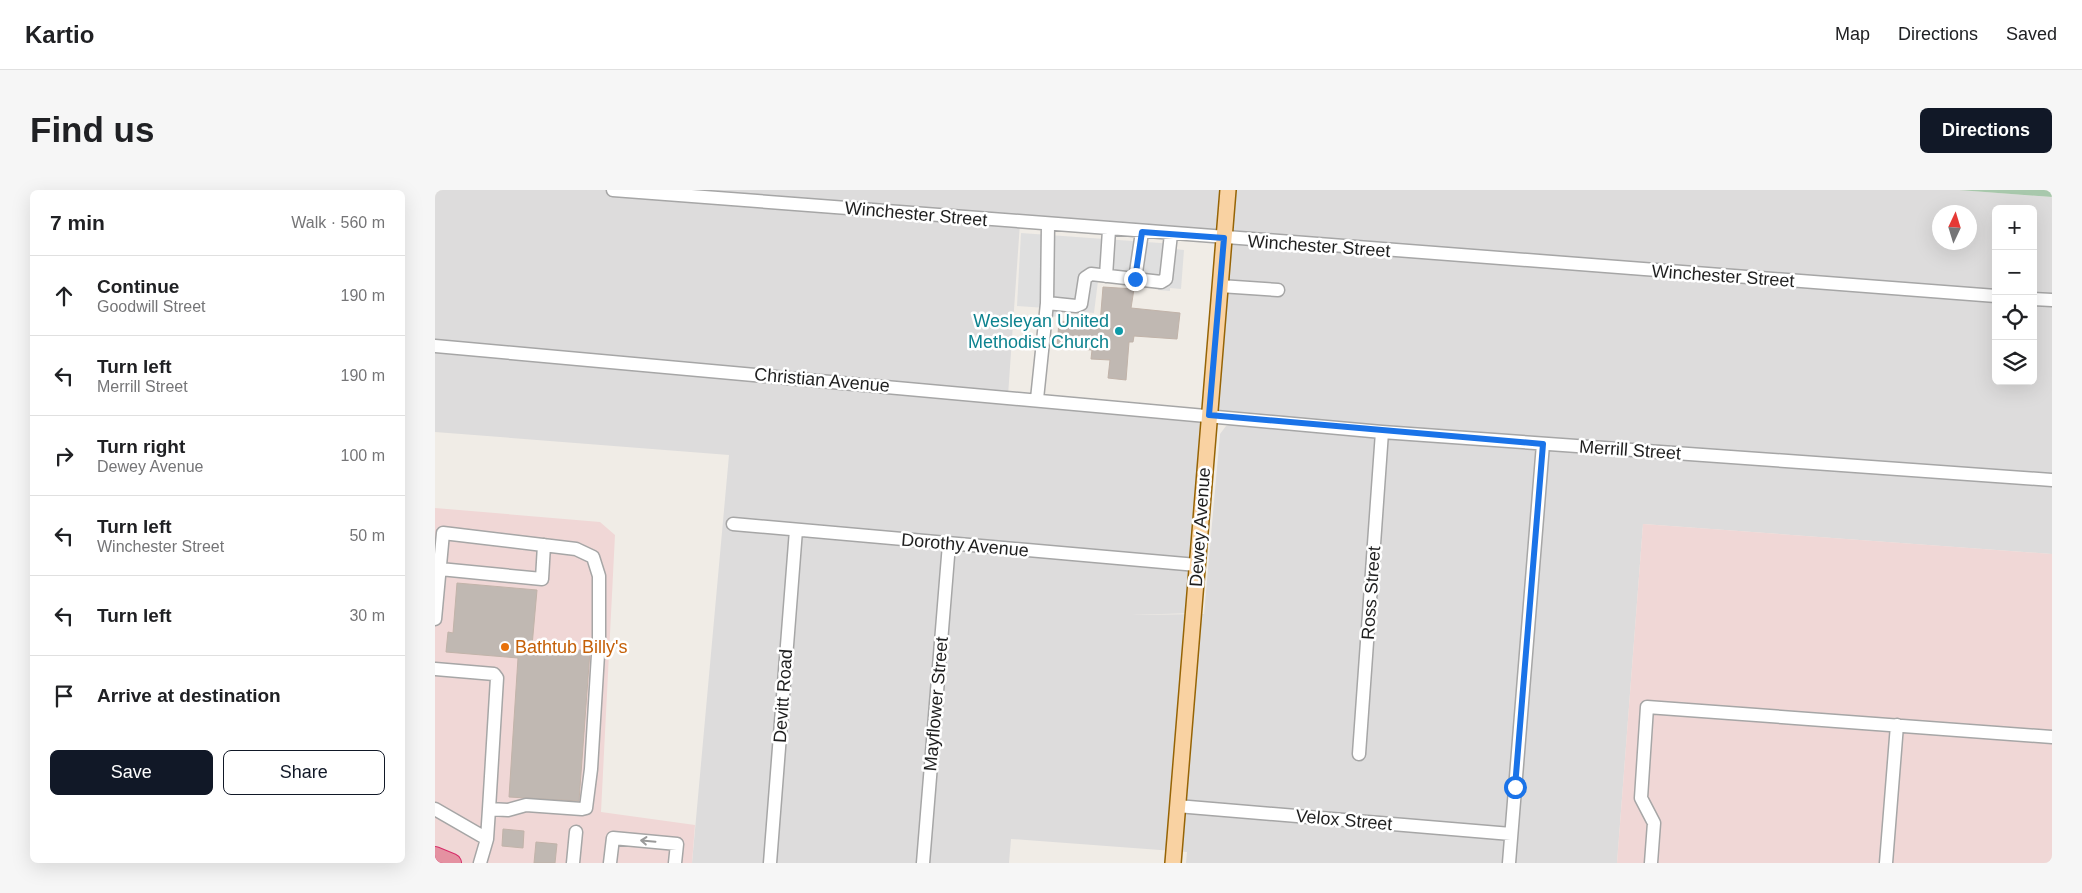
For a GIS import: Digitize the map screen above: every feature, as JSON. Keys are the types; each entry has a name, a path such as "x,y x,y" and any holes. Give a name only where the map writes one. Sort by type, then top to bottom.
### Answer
{"highway":[{"path":"435,856 452,863"}],"main road":[{"name":"Dewey Avenue","path":"1173,863 1228,190"}],"street":[{"name":"Winchester Street","path":"613,190 1109,230 1992,296"},
{"path":"1037,399 1047,303 1048,225"},
{"path":"1105,276 1109,230"},
{"path":"1135,279 1142,232"},
{"path":"1047,303 1076,306 1081,304 1085,278 1091,274 1161,282 1166,279 1171,234"},
{"path":"1220,286 1278,290"},
{"path":"2037,299 2052,300"},
{"name":"Christian Avenue","path":"435,346 1209,415"},
{"name":"Merrill Street","path":"1209,415 1383,432 2052,480"},
{"name":"Ross Street","path":"1359,754 1383,432"},
{"path":"1509,863 1543,444"},
{"name":"Dorothy Avenue","path":"733,524 1197,566"},
{"name":"Devitt Road","path":"770,863 795,530"},
{"path":"435,619 439,569 439,533 576,548 593,557 599,576 597,681 588,804 582,809 525,805 508,810 489,809"},
{"name":"Mayflower Street","path":"923,863 949,544"},
{"path":"439,569 542,578 544,545"},
{"path":"435,669 494,674 497,678 487,839 480,863"},
{"path":"1651,863 1655,822 1641,798 1647,707 2052,737"},
{"path":"1886,863 1897,725"},
{"name":"Velox Street","path":"1177,806 1511,834"},
{"path":"435,809 487,839"},
{"path":"573,863 576,832"},
{"path":"610,863 613,838 677,844 675,863"}],"shaded area":[{"path":"435,190 1959,190 2052,197 2052,483 1209,415 1194,613 1131,615 1204,614 1220,434 1226,426 1231,425 2052,487 2052,554 1643,524 1617,863 1186,863 1187,852 1011,839 1009,863 692,863 729,455 435,432","holes":["1020,223 1223,239 1209,415 1008,396"]},
{"path":"1021,233 1174,244 1174,249 1184,250 1181,289 1170,288 1170,291 1158,290 1158,287 1098,281 1094,313 1064,310 1062,316 1050,317 1046,308 1017,306"},
{"path":"435,508 600,522 615,535 601,812 695,825 692,863 452,863 435,856"},
{"path":"1643,524 2052,554 2052,863 1617,863"}],"green space":[{"path":"1959,190 2052,190 2052,197"}],"building":[{"name":"Wesleyan United Methodist Church","path":"1103,287 1134,289 1131,308 1180,313 1177,339 1134,336 1133,342 1129,342 1126,380 1108,378 1110,360 1091,359 1092,350 1057,347 1059,321 1100,324"},
{"path":"457,583 537,590 532,646 590,651 579,801 509,797 518,658 446,652 448,632 453,633"},
{"path":"503,829 524,831 523,848 502,846"},
{"path":"536,842 557,844 555,863 534,863"}],"place":[{"name":"Wesleyan United Methodist Church","path":"1119,331"},
{"name":"Bathtub Billy's","path":"505,647"}],"route":[{"path":"1135,279 1142,232 1224,238 1209,415 1383,432 1543,444 1515,787"}]}
